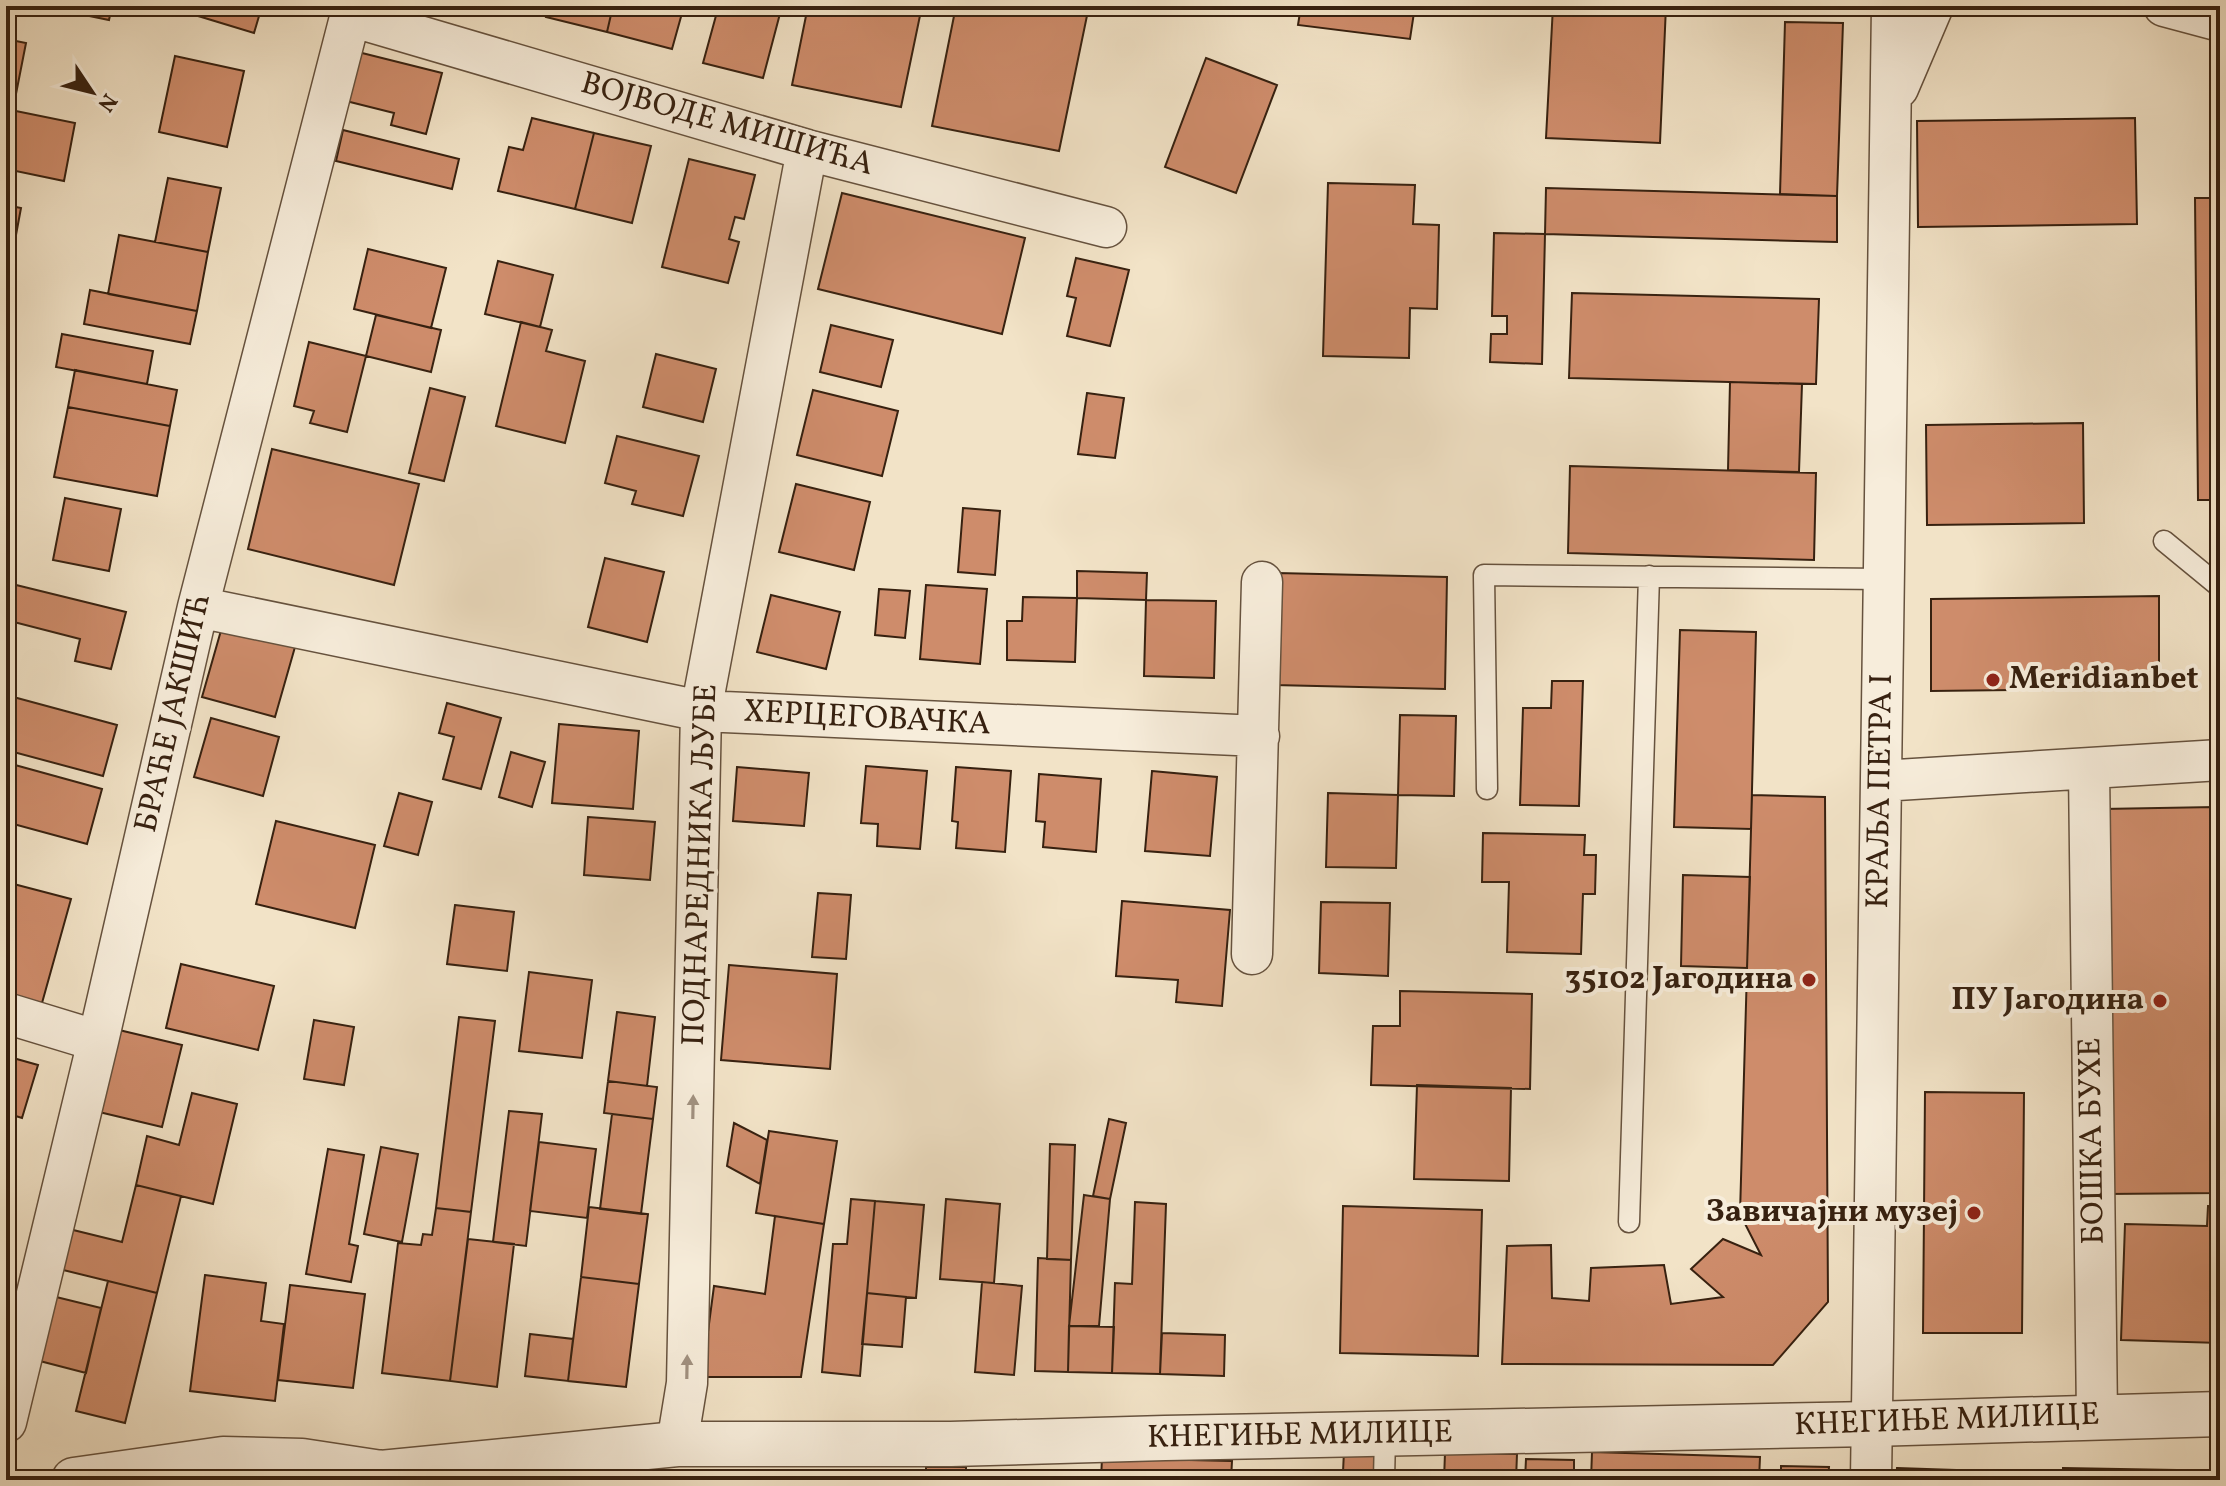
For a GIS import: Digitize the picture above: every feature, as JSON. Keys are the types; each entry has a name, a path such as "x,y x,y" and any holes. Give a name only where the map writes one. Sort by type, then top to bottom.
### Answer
{"street":[{"name":"КРАЉА ПЕТРА I","path":"1871,1480 1892,6"},
{"name":"КРАЉА ПЕТРА I","path":"1891,103 1933,6"},
{"path":"2164,6 2220,21"},
{"name":"ВОЈВОДЕ МИШИЋА","path":"352,11 807,150 1106,227"},
{"name":"БРАЋЕ ЈАКШИЋ","path":"6,1422 198,607 352,11"},
{"name":"ПОДНАРЕДНИКА ЉУБЕ","path":"677,1444 687,1383 701,711 807,150"},
{"path":"1252,954 1262,582"},
{"name":"ХЕРЦЕГОВАЧКА","path":"198,607 701,711 1259,736"},
{"path":"1881,781 2220,760"},
{"name":"БОШКА БУХЕ","path":"2089,769 2097,1417"},
{"path":"6,1013 98,1041"},
{"name":"КНЕГИЊЕ МИЛИЦЕ","path":"74,1480 223,1459 302,1461 369,1476 677,1444 951,1444 2220,1414"}],"lane":[{"path":"2164,541 2220,587"},
{"path":"1487,789 1484,575 1884,579"},
{"path":"1629,1222 1649,576"},
{"path":"1384,1480 1385,1435"}],"building":[{"path":"61,6 112,6 109,20 60,10"},
{"path":"187,6 262,6 254,33 185,12"},
{"path":"549,6 613,6 607,32 546,17"},
{"path":"613,6 684,6 672,49 607,32"},
{"path":"731,6 782,6 763,78 703,63 717,12 728,15"},
{"path":"808,6 922,6 901,107 792,85"},
{"path":"956,6 1089,6 1059,151 932,126"},
{"path":"1301,6 1415,6 1410,39 1298,25"},
{"path":"1553,6 1666,6 1660,143 1546,138"},
{"path":"1785,22 1843,23 1837,196 1780,194"},
{"path":"6,39 26,43 16,94 6,93"},
{"path":"354,51 442,73 426,134 391,125 394,113 342,100"},
{"path":"175,56 244,71 227,147 159,132"},
{"path":"1206,58 1277,85 1236,193 1165,167"},
{"path":"6,109 75,123 64,181 6,169"},
{"path":"532,118 594,133 575,209 498,191 509,147 523,150"},
{"path":"2135,118 2137,224 1918,227 1917,121"},
{"path":"343,130 459,159 452,189 336,161"},
{"path":"594,133 651,146 632,223 575,209"},
{"path":"689,159 755,175 744,219 735,217 729,239 739,242 728,283 662,267"},
{"path":"168,178 221,188 208,252 155,242"},
{"path":"1328,183 1415,185 1413,224 1439,225 1437,309 1410,308 1409,358 1323,356"},
{"path":"1546,188 1837,196 1837,242 1545,234"},
{"path":"842,193 1025,238 1002,334 818,289"},
{"path":"2195,198 2220,198 2220,500 2198,500"},
{"path":"6,205 21,208 13,251 6,250"},
{"path":"1494,233 1545,234 1542,364 1490,362 1491,334 1507,334 1507,316 1492,316"},
{"path":"119,235 208,252 197,311 108,294"},
{"path":"368,249 446,268 431,328 354,309"},
{"path":"1076,258 1129,270 1110,346 1067,336 1076,298 1067,296"},
{"path":"498,261 553,275 540,327 485,314"},
{"path":"90,290 197,311 190,344 84,324"},
{"path":"1572,293 1819,299 1816,384 1569,378"},
{"path":"376,315 441,330 431,372 366,356"},
{"path":"521,322 552,330 546,351 585,361 565,443 496,426"},
{"path":"831,325 893,340 881,387 820,372"},
{"path":"62,334 153,351 147,384 56,367"},
{"path":"309,342 366,356 347,432 310,423 314,411 294,406"},
{"path":"656,354 716,369 703,422 643,407"},
{"path":"75,370 177,390 170,426 68,407"},
{"path":"1730,382 1802,384 1799,472 1728,470"},
{"path":"430,388 465,397 444,481 409,473"},
{"path":"813,390 898,411 882,476 797,455"},
{"path":"1087,393 1124,398 1115,458 1078,454"},
{"path":"68,407 170,426 157,496 54,477"},
{"path":"2083,423 2084,523 1927,525 1926,425"},
{"path":"617,436 699,456 683,516 632,504 636,491 605,483"},
{"path":"272,449 419,484 394,585 248,549"},
{"path":"1570,466 1816,473 1814,560 1568,553"},
{"path":"796,484 870,502 854,570 779,552"},
{"path":"65,498 121,509 109,571 53,560"},
{"path":"963,508 1000,511 995,575 958,572"},
{"path":"605,558 664,572 647,642 588,627"},
{"path":"1077,571 1147,573 1146,600 1077,598"},
{"path":"1277,573 1447,577 1445,689 1274,685"},
{"path":"8,583 126,612 111,669 75,661 80,639 6,620"},
{"path":"926,585 987,589 980,664 920,659"},
{"path":"879,589 910,591 905,638 875,635"},
{"path":"771,595 840,612 826,669 757,652"},
{"path":"2159,596 2159,688 1931,691 1931,599"},
{"path":"1023,597 1077,598 1075,662 1007,660 1007,621 1022,621"},
{"path":"1146,600 1216,601 1214,678 1144,676"},
{"path":"224,620 297,640 275,717 202,697"},
{"path":"1680,630 1756,632 1751,829 1674,827"},
{"path":"1552,681 1583,681 1579,806 1520,805 1523,708 1551,708"},
{"path":"6,695 117,725 103,776 6,750"},
{"path":"447,703 501,718 481,789 443,779 454,737 439,733"},
{"path":"1400,715 1456,716 1454,796 1398,795"},
{"path":"211,718 279,737 263,796 194,777"},
{"path":"559,724 639,731 633,809 552,803"},
{"path":"511,752 545,762 532,807 499,797"},
{"path":"15,765 102,789 87,844 6,822 6,797"},
{"path":"866,766 927,771 920,849 877,846 878,824 861,823"},
{"path":"737,767 809,773 804,826 733,821"},
{"path":"956,767 1011,771 1005,852 956,848 958,822 952,821"},
{"path":"1152,771 1217,777 1210,856 1145,851"},
{"path":"1039,774 1101,779 1096,852 1043,847 1045,822 1036,821"},
{"path":"399,793 432,802 418,855 384,846"},
{"path":"1328,793 1398,795 1396,868 1326,867"},
{"path":"1752,795 1825,797 1828,1302 1773,1365 1502,1364 1507,1246 1551,1245 1552,1298 1589,1301 1591,1268 1664,1265 1671,1304 1723,1297 1691,1269 1723,1239 1761,1255 1740,1214"},
{"name":"ПУ Јагодина","path":"2215,807 2219,1193 2106,1194 2102,809"},
{"path":"588,817 655,822 650,880 584,875"},
{"path":"276,821 375,845 355,928 256,904"},
{"path":"1483,833 1585,835 1584,855 1596,855 1595,894 1583,894 1581,954 1507,952 1509,882 1482,882"},
{"path":"1683,875 1750,877 1747,968 1681,966"},
{"path":"6,882 71,899 42,1003 6,994"},
{"path":"818,893 851,895 846,959 812,957"},
{"path":"1122,901 1230,910 1222,1006 1176,1002 1178,980 1116,976"},
{"path":"1321,902 1390,903 1388,976 1319,973"},
{"path":"455,905 514,912 507,971 447,964"},
{"path":"181,964 274,986 258,1050 166,1028"},
{"path":"729,965 837,974 830,1069 721,1060"},
{"path":"529,972 592,980 582,1058 519,1051"},
{"path":"1400,991 1532,994 1530,1089 1371,1085 1373,1026 1400,1026"},
{"path":"617,1012 655,1017 647,1086 608,1081"},
{"path":"459,1017 495,1021 471,1212 436,1208"},
{"path":"314,1020 354,1027 344,1085 304,1079"},
{"path":"119,1030 182,1045 162,1127 99,1112"},
{"path":"6,1056 38,1065 22,1118 6,1113"},
{"path":"608,1081 657,1087 653,1119 604,1113"},
{"path":"1417,1085 1511,1088 1509,1181 1414,1179"},
{"name":"Завичајни музеј","path":"1925,1092 2024,1093 2022,1333 1923,1333"},
{"path":"192,1093 237,1104 213,1204 136,1185 147,1136 179,1145"},
{"path":"509,1111 542,1114 526,1246 493,1242"},
{"path":"612,1114 653,1119 641,1214 600,1209"},
{"path":"1109,1119 1126,1123 1110,1199 1093,1196"},
{"path":"734,1123 767,1140 760,1184 727,1166"},
{"path":"769,1131 837,1141 824,1224 756,1213"},
{"path":"539,1142 596,1149 587,1218 530,1211"},
{"path":"1050,1144 1075,1145 1071,1260 1047,1259"},
{"path":"381,1147 418,1154 402,1242 364,1234"},
{"path":"328,1149 364,1155 349,1244 358,1246 351,1282 306,1274"},
{"path":"136,1185 181,1196 157,1293 55,1268 65,1228 122,1242"},
{"path":"1084,1195 1110,1199 1099,1326 1069,1326"},
{"path":"851,1199 875,1201 860,1376 822,1372 833,1244 847,1244"},
{"path":"946,1199 1000,1204 994,1283 940,1279"},
{"path":"875,1201 924,1205 916,1298 867,1293"},
{"path":"1135,1202 1166,1204 1160,1374 1112,1373 1115,1283 1132,1284"},
{"path":"1343,1206 1482,1210 1478,1356 1340,1353"},
{"path":"2208,1206 2220,1207 2220,1343 2121,1340 2125,1224 2207,1226"},
{"path":"589,1207 648,1214 639,1284 581,1277"},
{"path":"436,1208 471,1212 450,1381 382,1373 398,1243 421,1245 423,1234 432,1235"},
{"path":"775,1216 824,1224 801,1377 702,1377 714,1286 765,1294"},
{"path":"468,1239 514,1244 497,1387 450,1381"},
{"path":"1038,1258 1071,1260 1068,1372 1035,1371"},
{"path":"205,1275 266,1283 261,1321 284,1324 275,1401 190,1391"},
{"path":"581,1277 639,1284 626,1387 568,1381"},
{"path":"108,1281 157,1293 125,1423 76,1411"},
{"path":"982,1282 1022,1286 1014,1375 975,1372"},
{"path":"290,1285 365,1294 353,1388 278,1380"},
{"path":"867,1293 906,1297 902,1347 862,1344"},
{"path":"48,1295 101,1308 86,1373 32,1359"},
{"path":"1069,1326 1114,1327 1112,1373 1068,1372"},
{"path":"1162,1333 1225,1335 1224,1376 1160,1374"},
{"path":"530,1334 573,1339 568,1381 525,1376"},
{"path":"1344,1451 1378,1452 1377,1480 1336,1480 1337,1472 1343,1472"},
{"path":"1592,1452 1760,1457 1759,1480 1591,1480"},
{"path":"1445,1453 1517,1454 1516,1480 1444,1480"},
{"path":"1102,1458 1232,1461 1231,1480 1101,1480"},
{"path":"1526,1459 1574,1460 1574,1480 1525,1480"},
{"path":"1781,1466 1829,1467 1828,1480 1781,1480"},
{"path":"926,1467 966,1467 966,1480 926,1480"},
{"path":"1897,1468 1985,1471 1985,1480 1896,1480"},
{"path":"2063,1468 2176,1470 2175,1480 2063,1480"},
{"path":"2176,1470 2220,1472 2220,1480 2175,1480"},
{"path":"1985,1471 2029,1472 2029,1480 1985,1480"},
{"path":"1049,1477 1049,1480 1013,1480 1013,1478"}],"place":[{"name":"Meridianbet","path":"1993,680"},
{"name":"35102 Јагодина","path":"1809,980"},
{"name":"ПУ Јагодина","path":"2160,1001"},
{"name":"Завичајни музеј","path":"1974,1213"}]}
